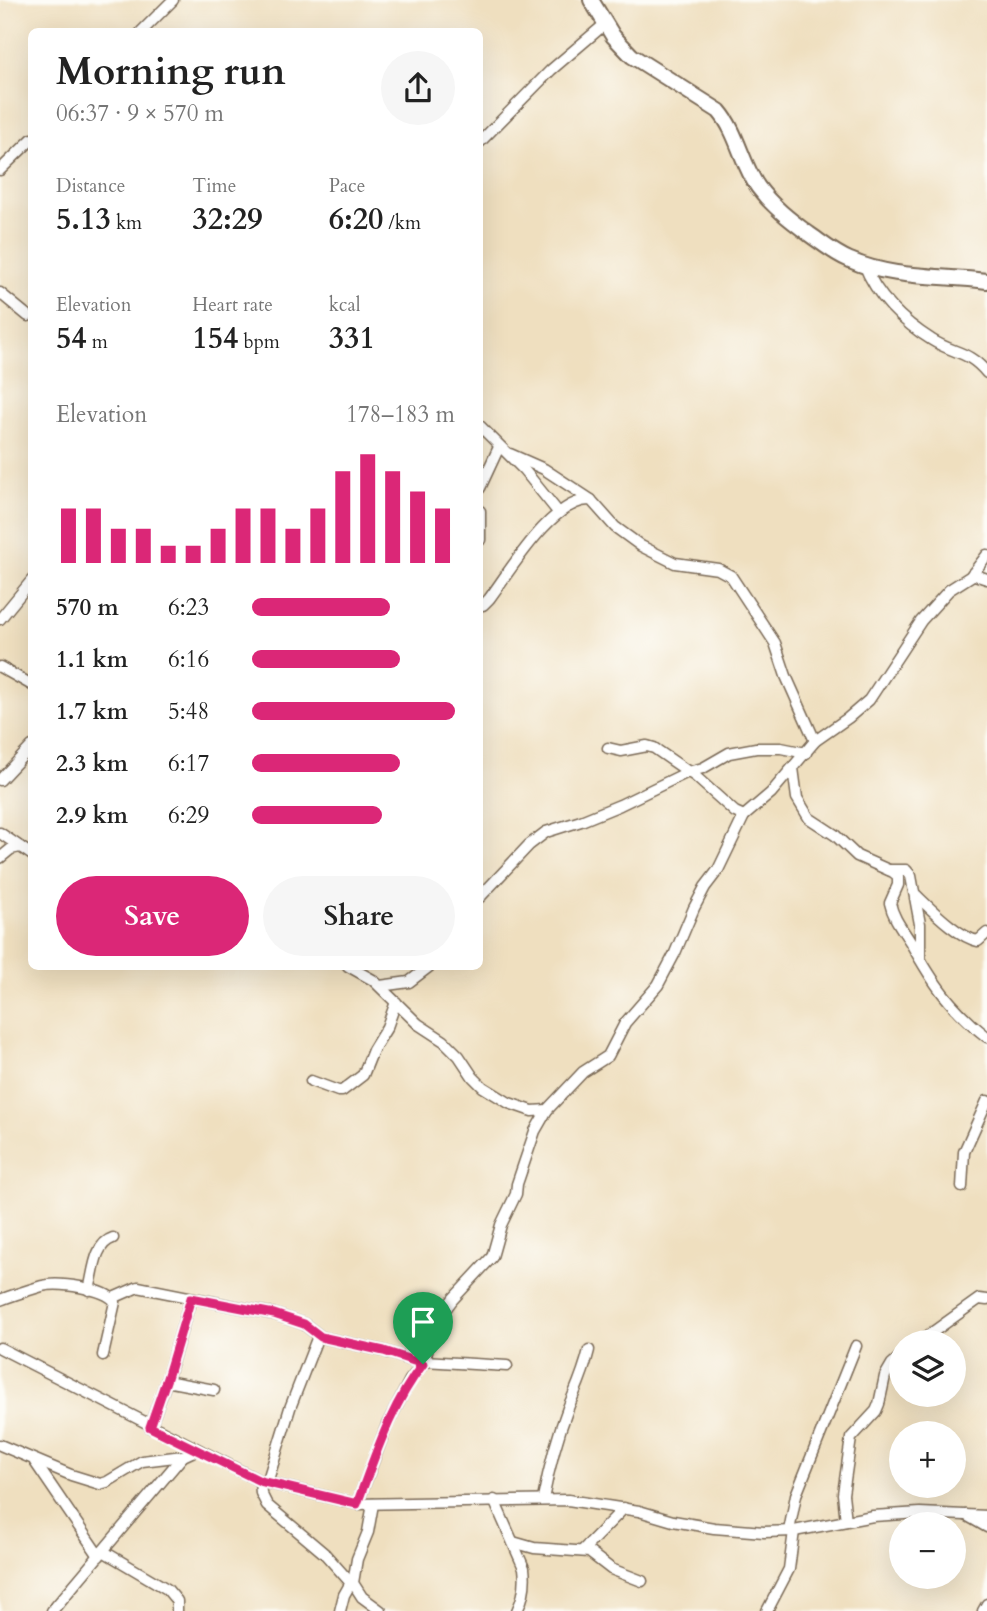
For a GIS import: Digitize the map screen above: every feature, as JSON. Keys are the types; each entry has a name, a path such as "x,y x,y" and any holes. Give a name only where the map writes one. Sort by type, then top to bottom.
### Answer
{"street":[{"path":"145,28 173,0"},
{"path":"591,0 622,48 719,111 728,121 751,177 775,206 837,254 889,272 987,281"},
{"path":"483,139 551,70 605,24"},
{"path":"0,170 28,143"},
{"path":"864,264 871,283 886,303 932,340 970,356 987,373"},
{"path":"0,293 28,316"},
{"path":"483,429 524,470 558,512"},
{"path":"483,483 502,449"},
{"path":"502,449 544,469 591,500 615,527 641,547 675,563 718,569 731,576 775,643 786,676 815,741"},
{"path":"483,605 558,512 582,501 591,500"},
{"path":"357,1504 387,1425 410,1380 424,1363 436,1322 492,1258 501,1225 516,1194 535,1131 547,1110 587,1069 605,1059 625,1023 658,985 694,908 718,870 744,817 771,793 815,741 869,700 921,621 949,590 972,574 987,555"},
{"path":"972,574 987,579"},
{"path":"0,619 28,592"},
{"path":"0,667 28,682"},
{"path":"608,748 628,750 647,746 688,772 735,813 744,817"},
{"path":"483,894 529,845 546,832 620,806 688,772 739,751 781,748 806,753"},
{"path":"0,780 28,750"},
{"path":"793,768 797,798 809,818 835,835 857,856 898,876 898,885 890,899 891,908 920,961 937,989 960,1014 987,1037"},
{"path":"0,834 28,852"},
{"path":"0,858 20,846"},
{"path":"885,870 901,869 909,873 920,924 920,961"},
{"path":"915,894 972,940 978,941 987,933"},
{"path":"355,970 373,980 418,1024 453,1049 483,1087 509,1103 532,1111 547,1110"},
{"path":"380,986 410,982 425,970"},
{"path":"311,1081 342,1091 358,1081 387,1027 396,1002"},
{"path":"961,1186 964,1152 987,1101"},
{"path":"89,1290 99,1249 103,1243 113,1238"},
{"path":"0,1300 52,1285 89,1290 113,1298 138,1287 274,1314 304,1324 318,1336 424,1363 507,1366"},
{"path":"103,1355 114,1309 113,1298"},
{"path":"150,1427 191,1298"},
{"path":"936,1330 979,1299 987,1300"},
{"path":"318,1336 261,1493 267,1505 325,1554 352,1580 355,1590 381,1611"},
{"path":"767,1611 789,1569 796,1495 856,1346"},
{"path":"0,1348 150,1427 263,1482 357,1504 445,1504 543,1499 596,1503 714,1528 791,1531 873,1516 889,1516"},
{"path":"543,1499 550,1465 569,1406 583,1376 589,1350"},
{"path":"846,1521 843,1494 851,1438 876,1411 884,1376 889,1368"},
{"path":"166,1381 214,1390"},
{"path":"0,1445 35,1461 100,1484 148,1459 183,1456 196,1450"},
{"path":"52,1611 183,1456"},
{"path":"35,1461 101,1553 167,1589 177,1601 177,1611"},
{"path":"494,1500 524,1568 526,1580 520,1608"},
{"path":"340,1611 368,1532 373,1504"},
{"path":"582,1551 624,1508"},
{"path":"966,1514 987,1516"},
{"path":"966,1515 987,1527"},
{"path":"513,1542 534,1548 582,1551 597,1556 611,1569 642,1581"},
{"path":"983,1611 987,1604"}],"route":[{"path":"191,1298 274,1314 304,1324 321,1337 408,1357 423,1364 410,1380 387,1425 357,1504 260,1481 150,1427 191,1298"}]}
